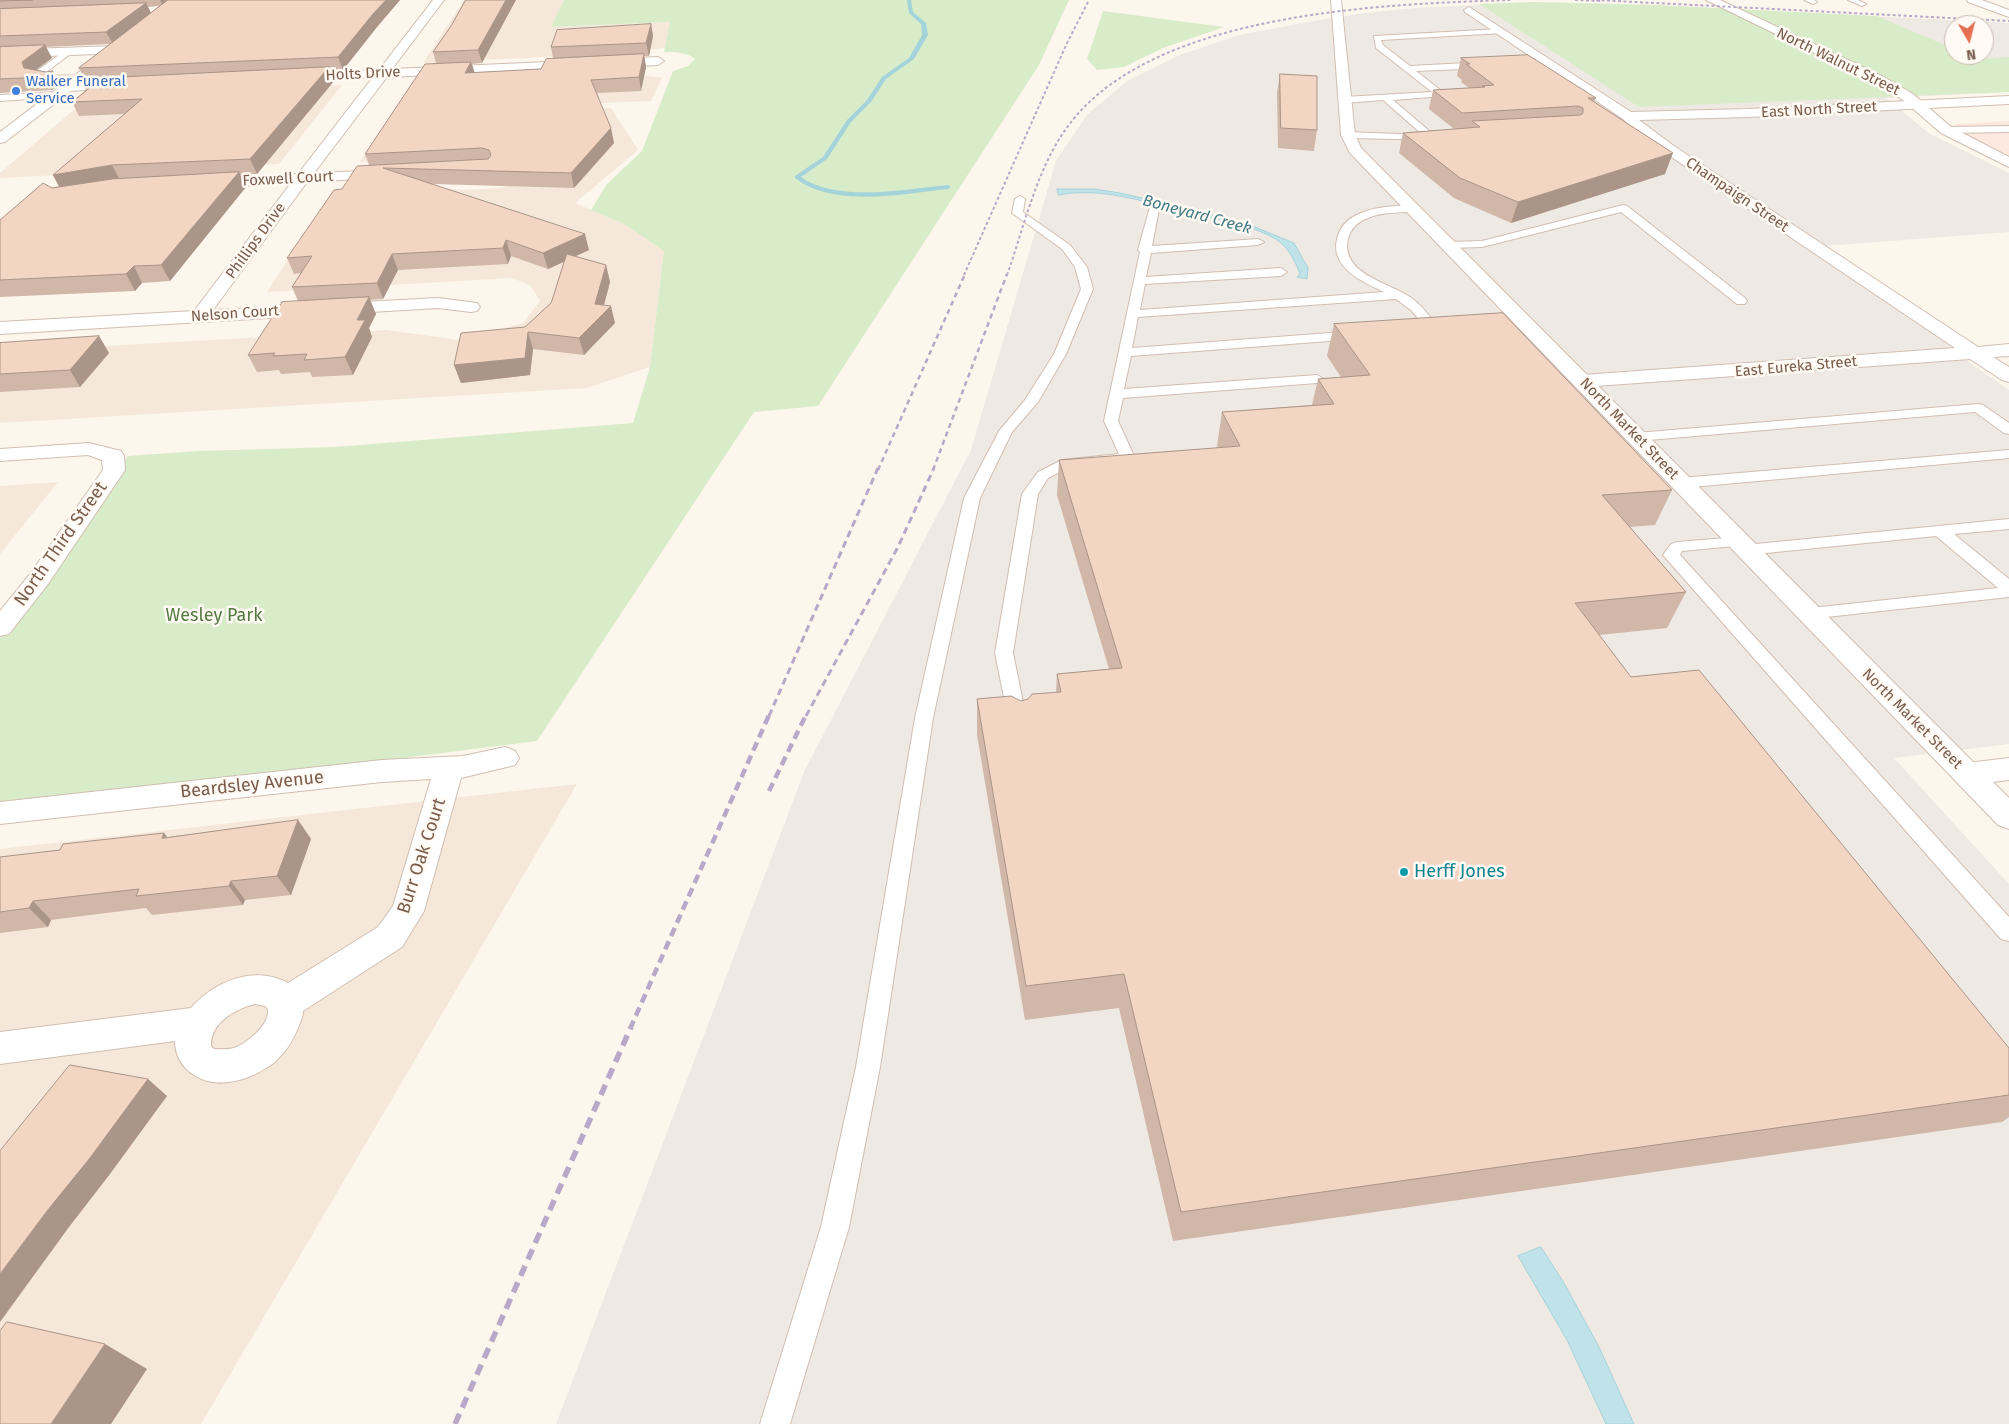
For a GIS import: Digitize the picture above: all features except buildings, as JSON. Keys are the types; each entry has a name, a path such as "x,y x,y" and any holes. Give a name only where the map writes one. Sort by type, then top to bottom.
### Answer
{"street":[{"name":"Phillips Drive","path":"200,316 302,178 439,0"},
{"name":"North Market Street","path":"1336,0 1348,136 1368,165 1413,208 2009,818"},
{"name":"North Walnut Street","path":"1711,0 1878,79 1918,105 1946,130 2009,164"},
{"path":"1972,0 2009,14"},
{"name":"Champaign Street","path":"1469,10 1628,116 1641,129 1669,149 2009,376"},
{"path":"0,54 69,52 120,47 0,139"},
{"name":"Holts Drive","path":"280,78 658,61"},
{"path":"68,87 132,84"},
{"name":"East North Street","path":"1628,116 1748,113 2009,100"},
{"name":"Foxwell Court","path":"190,184 400,173"},
{"name":"Nelson Court","path":"0,328 438,303 471,307"},
{"name":"East Eureka Street","path":"1582,381 1713,374 2009,350"},
{"name":"North Third Street","path":"0,455 89,450 113,456 114,470 39,579 0,628"},
{"name":"Beardsley Avenue","path":"0,813 388,770 449,768 504,758"},
{"name":"Burr Oak Court","path":"286,1003 390,937 404,917 408,911 449,768"},
{"path":"1967,774 2009,769"},
{"path":"268,990 279,995 286,1003 287,1014 283,1026 275,1039 255,1055 232,1065 217,1066 204,1063 195,1057 192,1046 194,1034 200,1022 225,999 240,993 268,990"},
{"path":"0,1048 200,1022"}],"lane":[{"path":"1852,0 1862,4"},
{"path":"1344,100 1440,94 1379,46 1377,38 1500,31"},
{"path":"69,52 34,78 53,80 79,78"},
{"path":"1408,69 1497,64"},
{"path":"0,98 57,96"},
{"path":"1385,97 1432,138"},
{"path":"1946,130 2009,129"},
{"path":"1348,136 1452,137"},
{"path":"775,1424 835,1227 868,1067 924,718 972,498 1006,431 1031,402 1060,354 1087,289 1081,267 1066,247 1017,213 1020,199"},
{"path":"1413,208 1388,210 1363,216 1348,224 1342,238 1341,251 1348,264 1358,274 1409,301 1434,330 1415,331"},
{"path":"1448,245 1482,244 1623,208 1741,300"},
{"path":"1020,728 1004,653 1030,494 1043,475 1067,463 1128,458 1111,421 1144,250 1154,209"},
{"path":"1144,250 1258,242"},
{"path":"1138,281 1281,272"},
{"path":"1132,314 1399,295"},
{"path":"1124,353 1366,335"},
{"path":"1116,394 1317,378"},
{"path":"1637,437 1978,408 2009,430"},
{"path":"1682,483 2009,454"},
{"path":"2009,524 1742,546 1677,546 1671,555 2009,932"},
{"path":"1940,531 2009,588"},
{"path":"1808,613 2009,592"}],"shaded area":[{"path":"464,0 564,0 552,27 671,22 665,48 622,53 423,63"},
{"path":"1533,2 1654,5 1944,20 1944,65 1994,65 1994,22 2009,23 2009,92 1886,98 1930,134 2009,173 2009,232 1824,246 1968,343 1947,347 2009,390 2009,744 1894,758 2009,884 2009,1424 556,1424 804,772 971,450 1056,161 1087,115 1127,81 1180,55 1239,35 1365,13 1416,8"},
{"path":"622,72 662,78 651,101 470,108 467,114 611,108 638,150 575,203 624,224 664,251 650,367 587,388 0,423 0,352 386,330 460,340 523,323 540,301 531,286 513,278 267,292 333,190 426,186 461,190 501,188 530,176 428,160 360,162 413,81"},
{"path":"342,85 279,164 0,178 0,173 90,96"},
{"path":"2009,121 2009,155 1972,137 1955,124"},
{"path":"58,482 0,554 0,486"},
{"path":"577,784 201,1424 0,1424 0,849"}],"green space":[{"name":"Wesley Park","path":"564,0 1069,0 1039,65 818,406 754,412 537,741 0,809 0,625 128,456 199,451 335,447 633,423 650,367 664,251 624,224 591,210 607,184 642,151 673,71 688,66 695,59 676,52 664,52 670,22 551,27"},
{"path":"1533,2 1654,5 1877,16 1944,45 1944,65 1994,65 1994,58 2009,57 2009,92 1639,107 1479,4"},
{"path":"1103,11 1224,27 1163,48 1124,67 1097,70 1087,59"}],"water":[{"path":"1057,189 1094,189 1120,193 1250,225 1294,243 1308,268 1307,279 1297,277 1300,274 1295,262 1281,243 1252,228 1127,197 1093,193 1059,195"},
{"path":"1541,1247 1564,1283 1599,1347 1634,1424 1606,1424 1567,1340 1518,1256"}],"waterway":[{"name":"Boneyard Creek","path":"909,0 911,13 923,23 925,35 911,59 884,78 869,101 849,121 825,158 797,177 808,186 825,191 846,193 892,193 948,187"}],"railway":[{"path":"964,275 1067,43 1089,0"},
{"path":"1007,275 1034,192 1052,152 1076,116 1115,81 1164,55 1219,35 1279,20 1402,5 1511,0"},
{"path":"1575,0 1602,1"},
{"path":"1596,0 2009,21"},
{"path":"878,470 965,274"},
{"path":"933,470 1007,274"},
{"path":"769,716 878,468"},
{"path":"806,716 898,547 934,468"},
{"path":"630,1029 769,715"},
{"path":"769,791 806,715"},
{"path":"455,1424 631,1027"}],"place":[{"name":"Walker Funeral Service","path":"16,91"},
{"name":"Herff Jones","path":"1404,872"}]}
